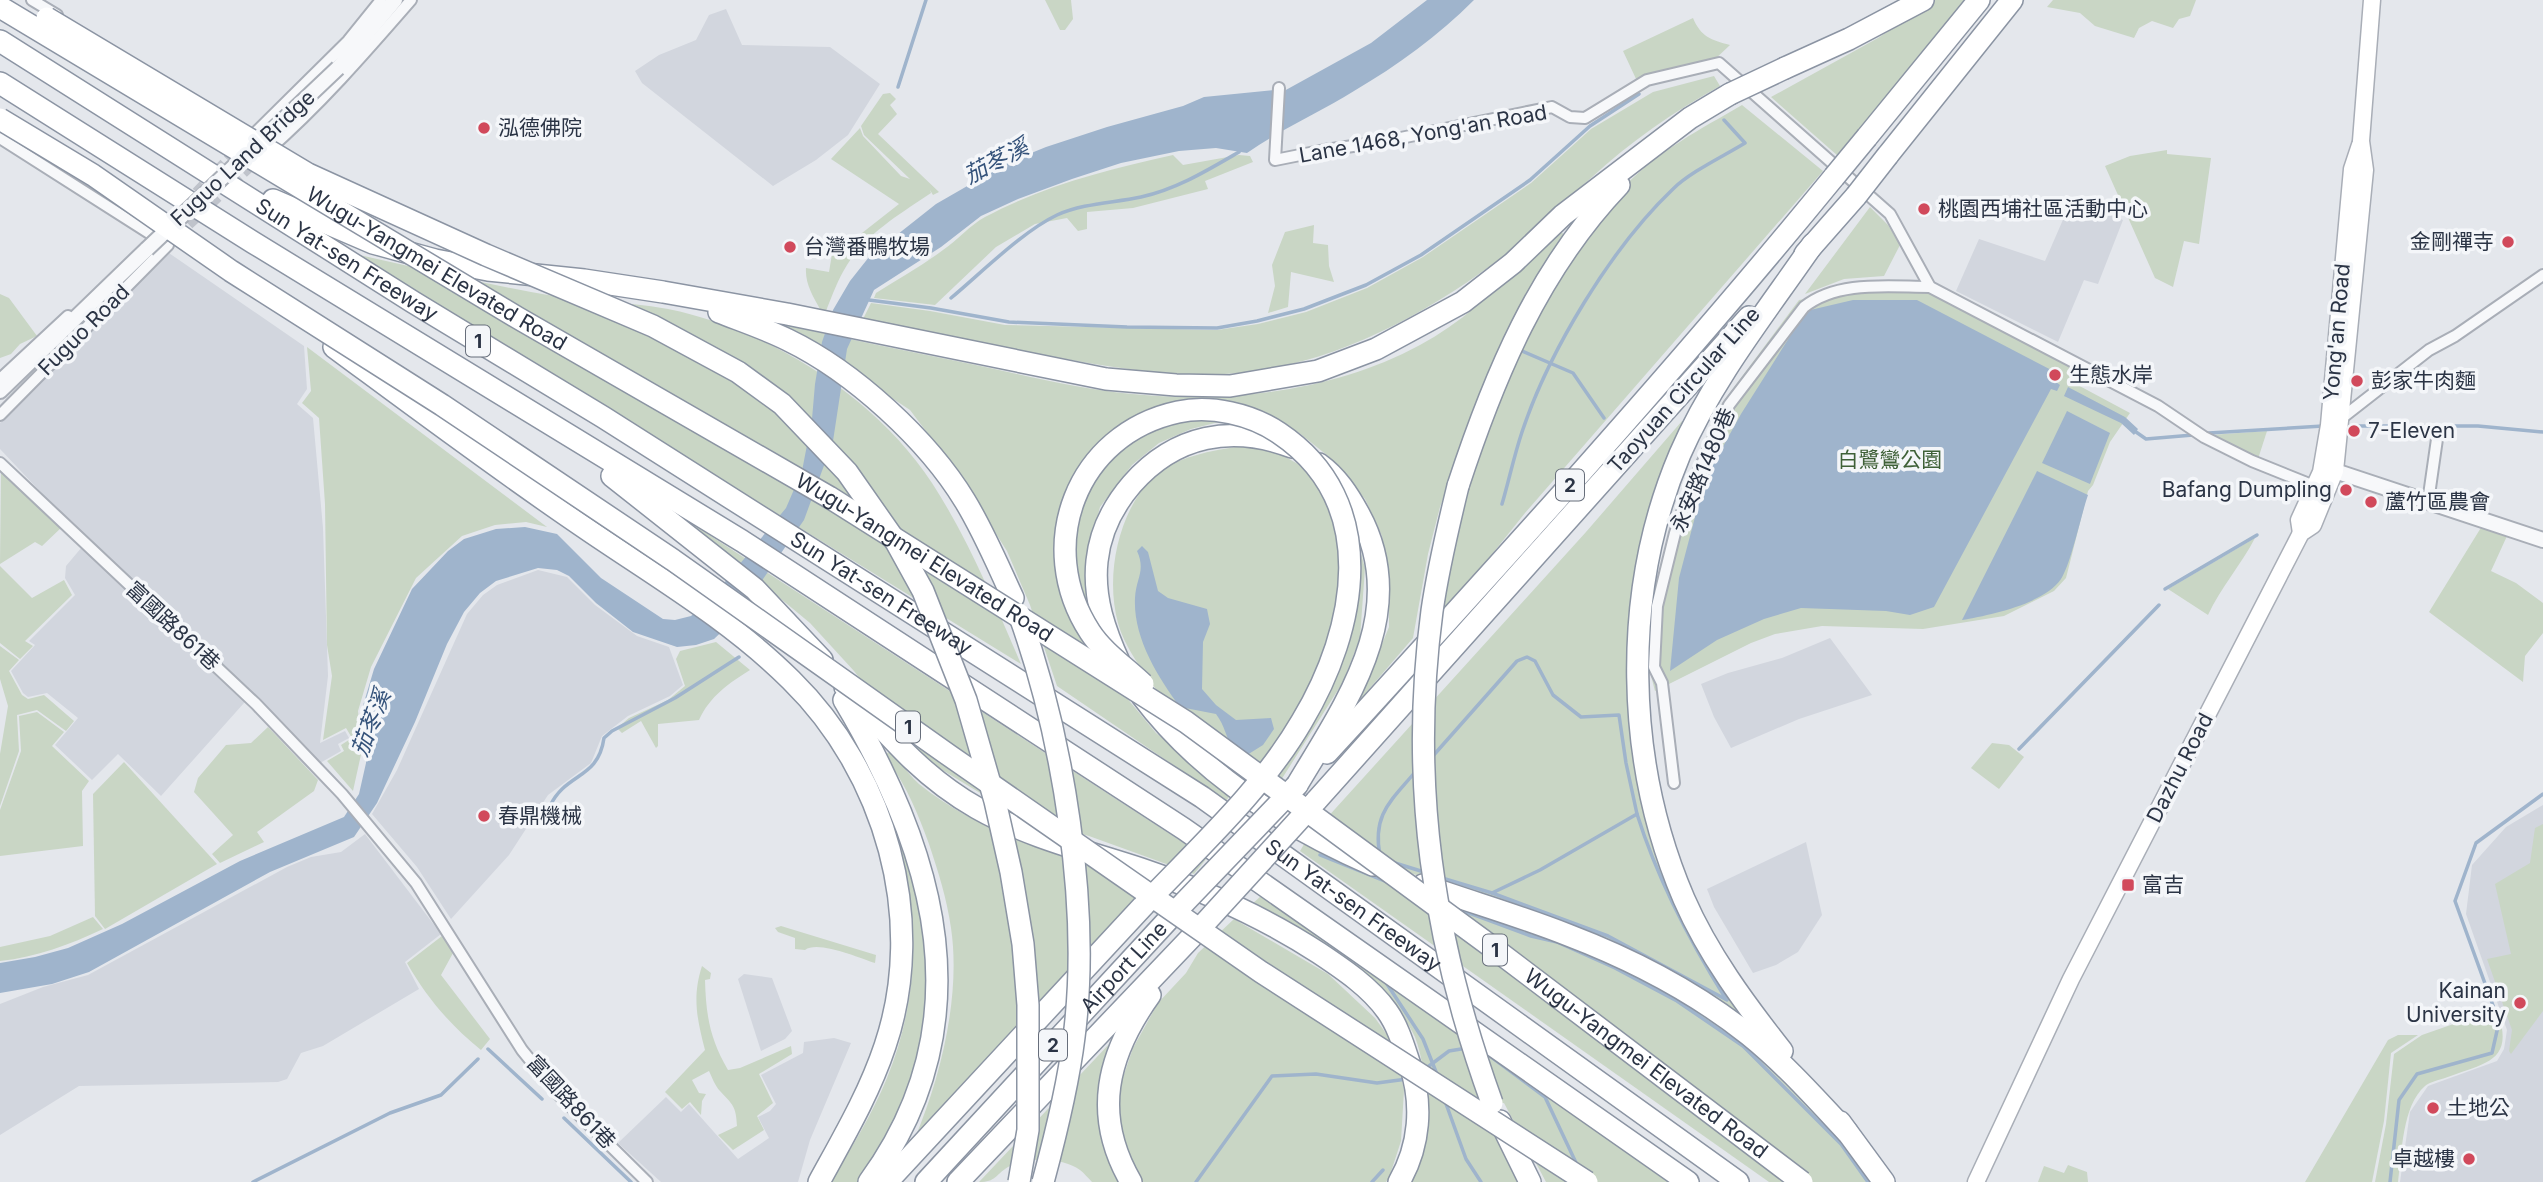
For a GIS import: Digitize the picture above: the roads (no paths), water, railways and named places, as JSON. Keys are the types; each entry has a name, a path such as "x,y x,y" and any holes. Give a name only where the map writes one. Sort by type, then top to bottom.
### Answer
{"highway":[{"path":"17,0 309,174 486,255 653,326 738,372 782,404 847,472 896,542 923,591 966,700 995,801 1023,944 1028,1005 1028,1130 1019,1182"},
{"path":"198,166 335,229 423,257 488,270 584,280 788,314 1106,379 1230,386 1318,371 1376,349 1463,302 1513,263 1563,215 1690,118 1730,94 1849,39 1923,0"},
{"name":"Taoyuan Circular Line","path":"1297,785 1522,540 1641,405 1979,0"},
{"name":"Taoyuan Circular Line","path":"1316,801 1856,196 2012,0"},
{"name":"Wugu-Yangmei Elevated Road","path":"0,6 506,311 828,497 1186,722 1492,947 1802,1182"},
{"name":"Sun Yat-sen Freeway","path":"0,41 804,544 1202,797 1738,1182"},
{"name":"Sun Yat-sen Freeway","path":"0,83 254,243 742,541 1184,829 1688,1182"},
{"name":"1","path":"0,119 93,175 231,271 442,405 673,560 1261,972 1587,1182"},
{"path":"1530,1182 1492,1103 1468,1036 1431,872 1424,809 1422,744 1425,674 1432,610 1442,552 1458,486 1495,380 1542,288 1573,238 1659,142"},
{"path":"254,243 621,482 755,589 799,634 907,756 938,783 978,808 1023,831 1203,892 1297,939 1339,966 1366,988 1388,1012 1415,1081 1419,1107 1417,1130 1413,1150 1399,1182"},
{"path":"1813,244 1707,401 1667,488 1643,593 1638,656 1640,717 1650,795 1667,853 1685,900 1744,1003 1884,1182"},
{"path":"231,271 530,491 726,624 793,681 825,718 855,761 879,814 894,866 901,921 900,972 886,1044 872,1081 819,1182"},
{"path":"663,292 790,341 823,360 900,420 934,457 965,501 1013,598 1029,641 1051,724 1069,828 1076,898 1079,959 1074,1035 1064,1099 1043,1182"},
{"path":"887,1182 1265,774 1302,723 1329,669 1338,645 1350,589 1351,556 1340,508 1315,463 1300,446 1273,429 1236,413 1180,411 1129,432 1094,463 1073,501 1066,525 1066,570 1079,611 1091,632 1105,650 1186,722"},
{"path":"1297,785 1361,674 1370,646 1379,589 1375,556 1365,526 1346,490 1298,449 1272,439 1244,434 1212,436 1164,454 1139,476 1120,498 1103,530 1097,561 1097,595 1105,630 1123,671 1177,737 1207,765 1288,824 1333,848 1402,877 1569,935 1639,967 1698,1000 1749,1035 1796,1078 1847,1132"},
{"path":"799,634 832,681 881,767 917,855 934,923 937,988 926,1062 916,1097 897,1138 869,1182"},
{"name":"Airport Line","path":"926,1182 1179,908 1297,785"},
{"name":"Airport Line","path":"958,1182 1204,924 1316,801"},
{"path":"1131,1182 1122,1167 1112,1136 1108,1109 1115,1057 1130,1023 1188,941"}],"main road":[{"name":"Yong'an Road","path":"2300,527 2324,476 2335,423 2352,169 2361,141 2372,0"},
{"name":"Dazhu Road","path":"1976,1182 2060,1003 2300,527 2313,525 2324,476"}],"street":[{"path":"32,0 256,133 273,146"},
{"path":"233,155 348,41 381,0"},
{"name":"Fuguo Land Bridge","path":"147,249 338,68 395,0"},
{"path":"251,166 297,125 376,42 411,0"},
{"name":"Lane 1468, Yong'an Road","path":"1279,88 1275,160 1381,142 1552,107 1570,117 1585,118 1647,80 1719,63 1890,214 1930,287"},
{"path":"0,138 155,235"},
{"name":"Fuguo Road","path":"0,379 155,235 168,244 0,415"},
{"name":"Fuguo Road","path":"0,391 147,249"},
{"path":"2335,423 2428,350 2455,336 2543,275"},
{"name":"Fuguo Road","path":"0,402 109,286"},
{"path":"1930,287 2158,406 2204,437 2252,461 2428,502 2543,540"},
{"name":"永安路1480巷","path":"1674,783 1662,683 1654,667 1657,606 1675,533 1686,502 1729,405 1804,307 1815,298 1841,288 1930,287"},
{"path":"2428,502 2438,432"},
{"name":"富國路861巷","path":"0,463 256,704 342,794 428,899 522,1049 556,1092 647,1182"}],"water":[{"name":"茄苳溪","path":"1427,0 1474,0 1432,38 1386,71 1247,153 1216,148 1179,151 1121,163 1072,179 981,216 941,247 874,290 847,349 833,441 804,520 736,618 714,639 677,647 633,632 596,603 569,576 557,570 538,568 496,581 480,593 464,612 447,644 415,722 377,803 354,837 270,872 89,972 52,984 0,993 0,963 68,948 122,924 240,861 344,817 359,794 366,763 362,709 374,669 412,589 448,551 464,539 496,529 525,527 557,534 601,578 663,619 675,620 691,616 710,600 786,508 802,471 822,342 833,310 850,281 869,257 936,204 1009,162 1107,127 1183,106 1204,97 1284,91 1371,43"},
{"name":"白鷺鸞公園","path":"1853,300 1917,300 2059,374 2056,382 2060,385 2057,391 2051,389 1934,607 1910,615 1886,611 1801,608 1764,619 1717,640 1670,671 1679,578 1705,479 1741,414 1806,311"},
{"path":"2068,387 2125,417 2138,429 2134,435 2121,423 2064,396"},
{"path":"2067,411 2110,433 2090,484 2042,463"},
{"path":"2037,471 2088,495 2065,572 2053,588 2030,602 1962,620"},
{"path":"1142,546 1148,552 1158,591 1168,598 1207,609 1210,624 1203,642 1202,689 1216,705 1236,720 1271,718 1274,729 1263,745 1247,755 1233,750 1216,714 1180,707 1148,656 1135,613 1141,569 1137,551"}],"waterway":[{"path":"898,87 926,0"},
{"path":"869,300 1009,322 1127,327 1217,328 1304,309 1366,285 1421,255 1530,180 1590,126 1639,94"},
{"path":"1502,504 1519,441 1534,401 1548,368 1584,302 1627,240 1673,189 1688,176 1745,143 1724,120"},
{"path":"951,298 1016,242 1057,215 1167,189 1239,152"},
{"path":"1522,351 1573,373 1604,418"},
{"path":"2209,433 2323,426"},
{"path":"2347,426 2478,426 2543,432"},
{"path":"2136,432 2146,439 2193,435"},
{"path":"2165,589 2257,535"},
{"path":"2019,749 2159,605"},
{"path":"550,806 564,787 595,762 601,752 604,738 612,731 675,698 739,657"},
{"path":"1432,757 1517,661 1527,657 1535,661 1553,695 1581,717 1619,715 1637,814 1540,870 1492,893 1608,936 1727,1000"},
{"path":"1380,856 1378,842 1381,819 1392,800 1416,771"},
{"path":"2390,1182 2399,1100 2417,1074 2492,1053 2499,1022 2455,901 2476,843 2543,794"},
{"path":"1637,814 1676,909 1699,955 1726,999"},
{"path":"1320,855 1387,882"},
{"path":"1395,863 1424,872"},
{"path":"1442,878 1492,893"},
{"path":"1453,907 1531,936 1557,942 1615,968 1677,1001 1743,1046 1841,1144 1868,1182"},
{"path":"1387,984 1423,1039 1438,1077"},
{"path":"1425,1069 1449,1051 1467,1048"},
{"path":"488,1049 542,1099"},
{"path":"1490,1056 1545,1097 1578,1167"},
{"path":"253,1182 390,1113 441,1095 478,1059"},
{"path":"1196,1182 1272,1076 1316,1074 1377,1083 1407,1079"},
{"path":"1445,1101 1466,1159 1481,1182"},
{"path":"564,1118 631,1182"},
{"path":"1372,1182 1383,1170"}],"tunnel":[{"path":"186,203 233,154"},
{"path":"178,235 251,166"}],"place":[{"name":"泓德佛院","path":"484,128"},
{"name":"桃園西埔社區活動中心","path":"1924,209"},
{"name":"金剛禪寺","path":"2508,242"},
{"name":"台灣番鴨牧場","path":"790,247"},
{"name":"生態水岸","path":"2055,375"},
{"name":"彭家牛肉麵","path":"2357,381"},
{"name":"7-Eleven","path":"2354,431"},
{"name":"Bafang Dumpling","path":"2346,490"},
{"name":"蘆竹區農會","path":"2371,502"},
{"name":"春鼎機械","path":"484,816"},
{"name":"富吉","path":"2128,885"},
{"name":"Kainan University","path":"2520,1003"},
{"name":"土地公","path":"2433,1108"},
{"name":"卓越樓","path":"2469,1159"}]}
